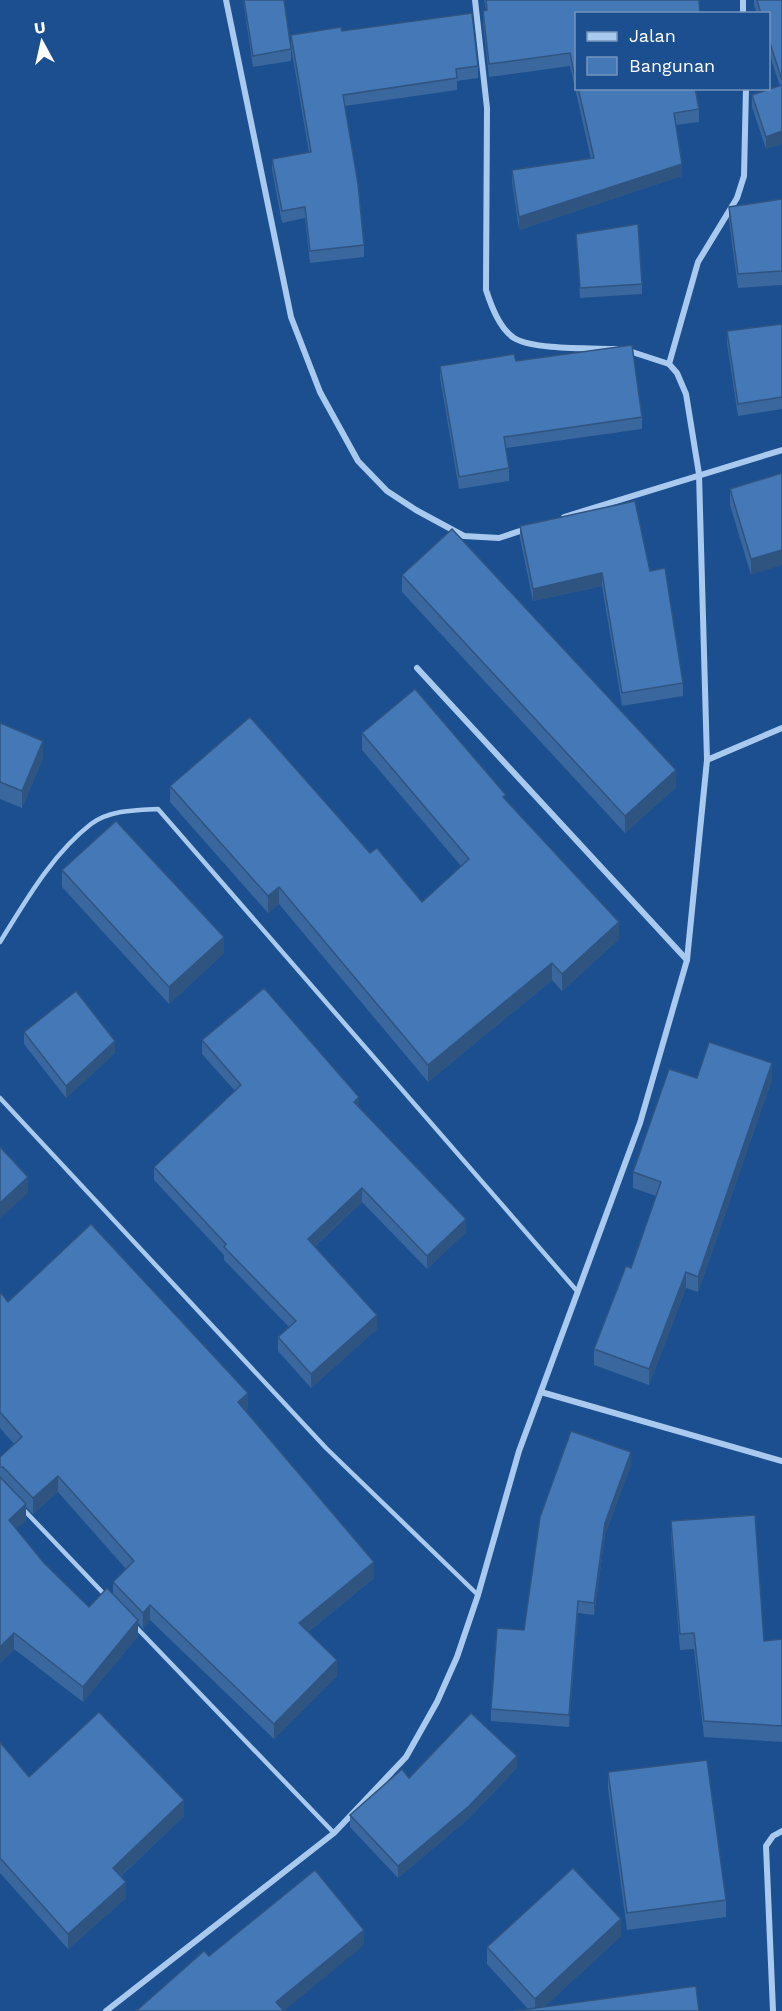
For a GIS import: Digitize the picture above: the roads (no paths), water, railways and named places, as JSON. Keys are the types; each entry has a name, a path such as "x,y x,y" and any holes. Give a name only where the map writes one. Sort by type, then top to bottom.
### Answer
{"street":[{"path":"226,0 291,317 320,392 358,461 387,491 464,536 500,538 533,527"},
{"path":"106,2011 334,1833 406,1757 437,1702 457,1657 478,1595 519,1451 640,1123 687,960 707,760 699,474 686,394 677,373 669,364 648,355 617,349 542,345 513,338 492,310 486,290 487,108 475,0"},
{"path":"669,364 698,262 738,198 744,176 746,90"},
{"path":"555,520 782,450"},
{"path":"417,668 687,960"},
{"path":"707,760 782,728"},
{"path":"540,1392 782,1461"},
{"path":"773,2011 766,1846 773,1836 782,1831"}],"lane":[{"path":"0,942 42,875 92,823 123,810 158,809 577,1291"},
{"path":"0,1098 326,1448 478,1595"},
{"path":"16,1503 114,1604"},
{"path":"130,1621 334,1833"}]}
